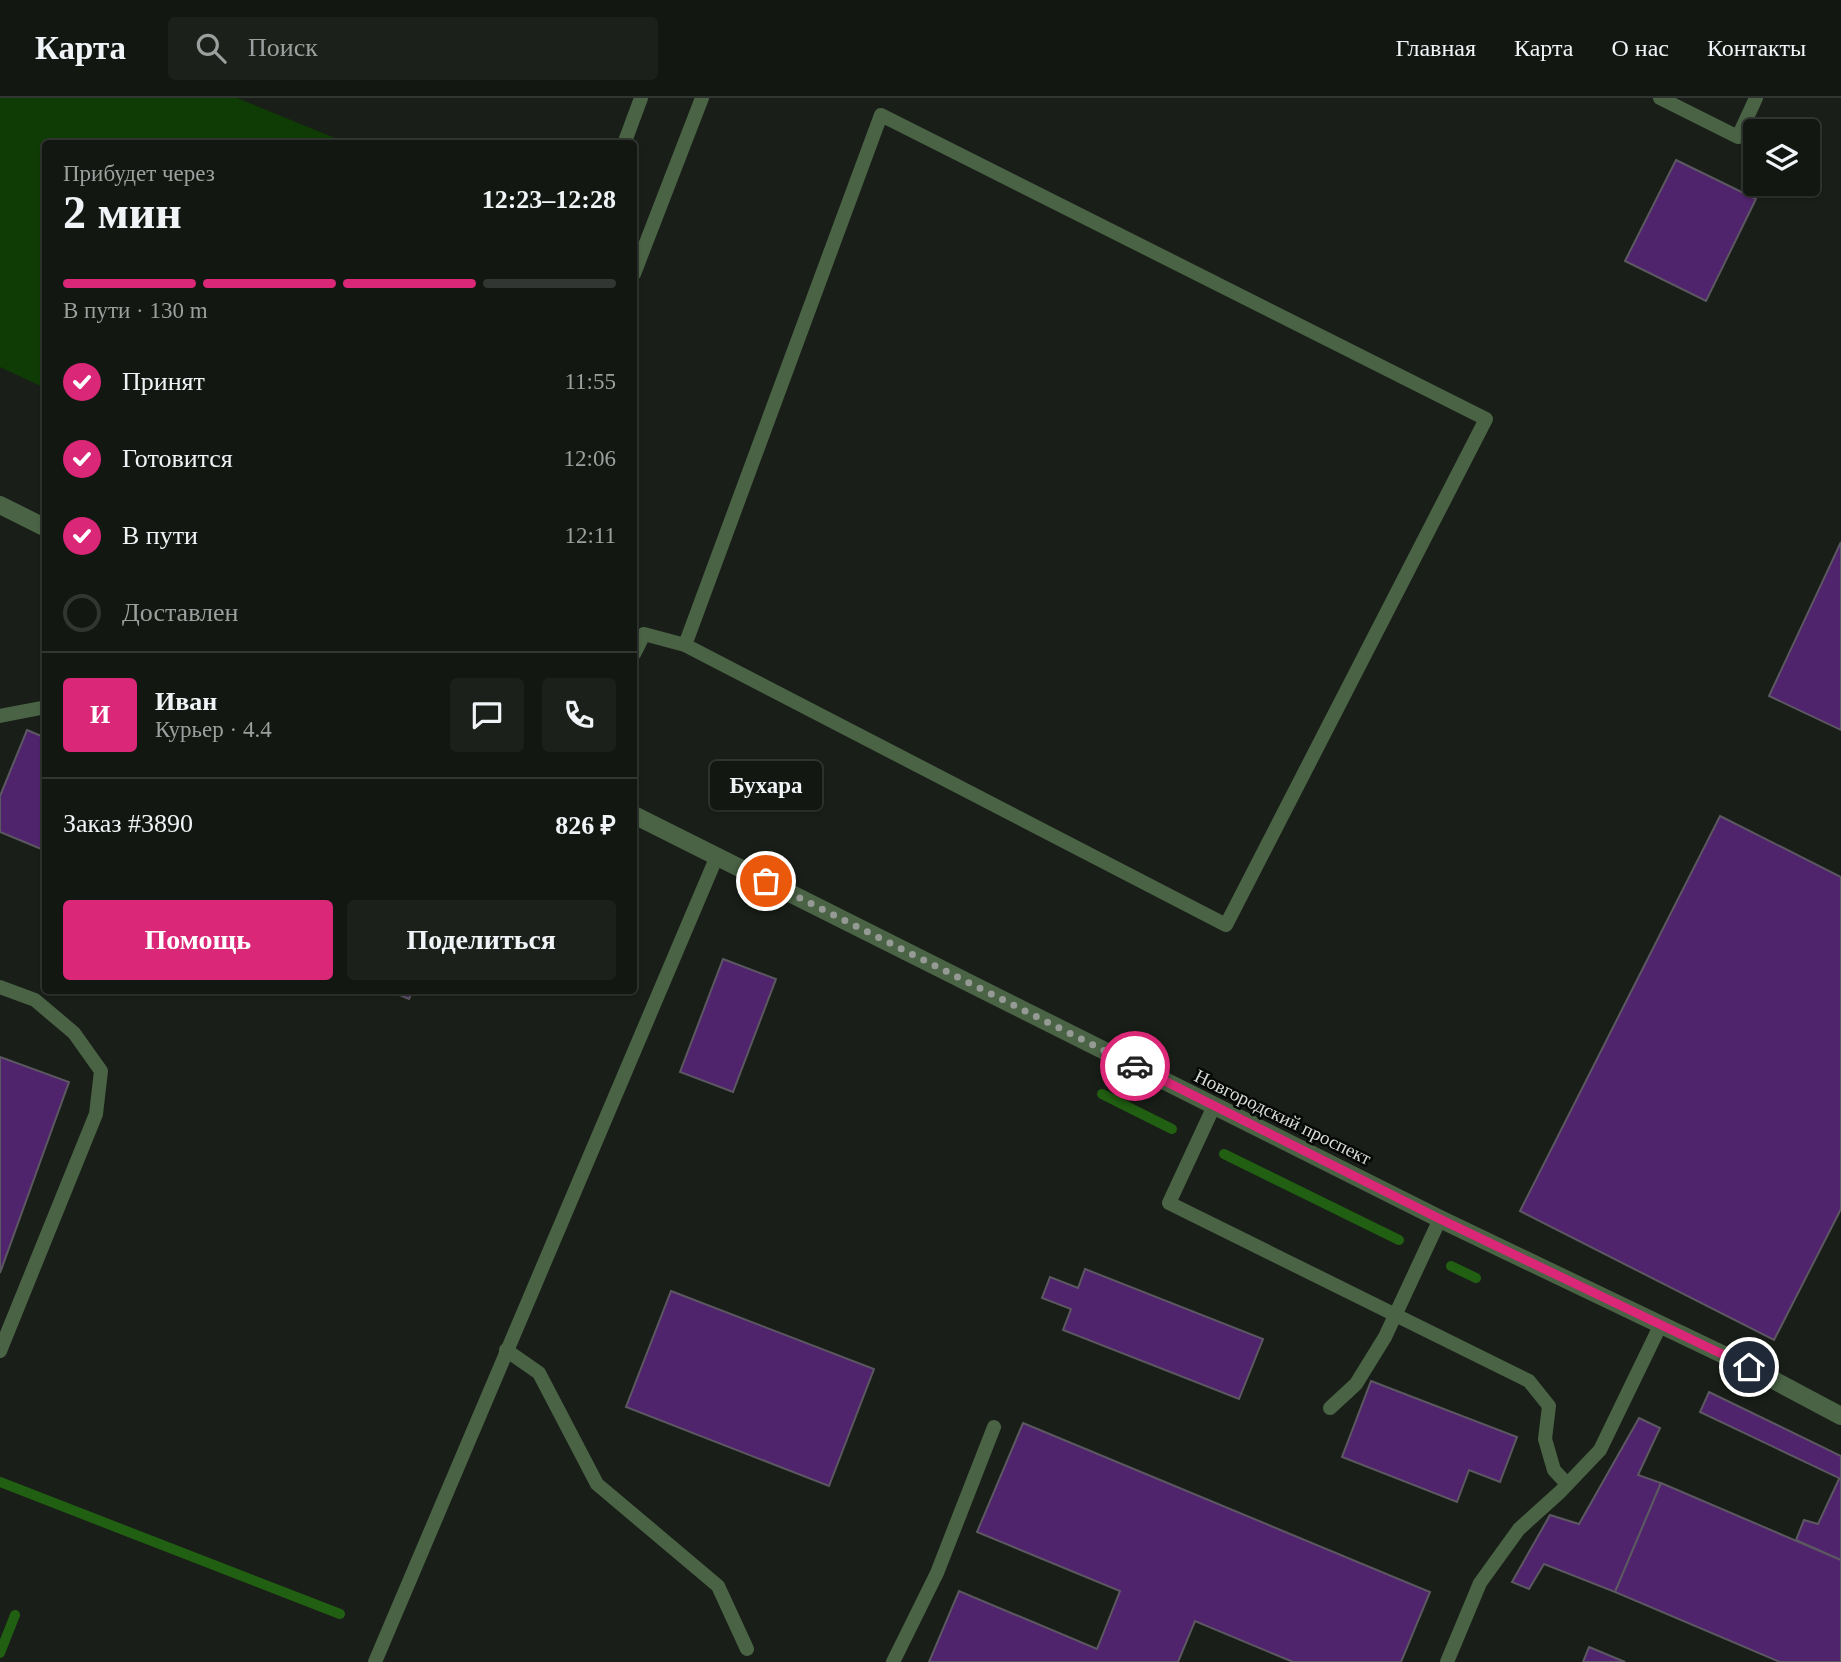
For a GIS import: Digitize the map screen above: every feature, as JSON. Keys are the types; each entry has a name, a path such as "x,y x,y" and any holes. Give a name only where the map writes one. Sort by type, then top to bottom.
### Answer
{"street":[{"path":"0,505 42,526"},
{"name":"Новгородский проспект","path":"637,816 1440,1219 1840,1413"}],"lane":[{"path":"625,140 641,98"},
{"path":"637,266 702,98"},
{"path":"1660,98 1738,137 1756,98"},
{"path":"637,648 644,634 685,645 1226,925 1486,419 881,115 685,645"},
{"path":"0,716 42,708"},
{"path":"379,1661 506,1350 717,856"},
{"path":"0,987 35,1000 74,1033 101,1071 96,1114 0,1351"},
{"path":"1214,1106 1169,1203 1529,1381 1549,1406 1545,1439 1554,1470 1566,1484"},
{"path":"1330,1408 1356,1384 1385,1338 1440,1219"},
{"path":"1447,1662 1480,1583 1519,1530 1600,1450 1661,1324"},
{"path":"506,1350 538,1373 597,1483 718,1586 747,1649"},
{"path":"893,1662 937,1573 995,1427"}],"green space":[{"path":"0,98 237,98 340,140 42,140 42,387 0,367"}],"building":[{"path":"1676,160 1743,193 1743,196 1756,199 1706,301 1625,261"},
{"path":"1841,542 1841,730 1769,696"},
{"path":"27,730 42,736 42,849 0,832 0,796"},
{"path":"1720,816 1841,877 1841,1209 1774,1340 1520,1211"},
{"path":"723,959 776,979 733,1092 680,1072"},
{"path":"397,994 411,994 409,999"},
{"path":"0,1057 69,1082 0,1273"},
{"path":"1085,1269 1263,1339 1239,1399 1063,1330 1071,1309 1042,1298 1050,1277 1078,1288"},
{"path":"671,1291 874,1369 829,1486 626,1407"},
{"path":"1371,1381 1517,1437 1500,1482 1469,1470 1457,1502 1342,1457"},
{"path":"1709,1392 1841,1456 1841,1479 1700,1412"},
{"path":"1639,1418 1660,1428 1638,1475 1661,1483 1615,1592 1544,1564 1529,1589 1512,1582 1550,1515 1579,1524"},
{"path":"1023,1423 1430,1592 1401,1662 1293,1662 1195,1621 1178,1662 929,1662 959,1591 1097,1649 1120,1591 977,1532"},
{"path":"1839,1479 1841,1560 1796,1540 1804,1520 1818,1524"},
{"path":"1661,1483 1841,1560 1841,1662 1780,1662 1615,1592"},
{"path":"1589,1647 1625,1662 1583,1662"}],"waterway":[{"path":"1102,1094 1172,1129"},
{"path":"1224,1154 1399,1240"},
{"path":"1451,1266 1476,1278"},
{"path":"0,1482 340,1614"},
{"path":"0,1653 15,1615"}],"way so far":[{"path":"766,881 1135,1066"}],"place":[{"name":"Бухара","path":"766,881"}],"route":[{"path":"1135,1066 1440,1219 1749,1367"}]}
